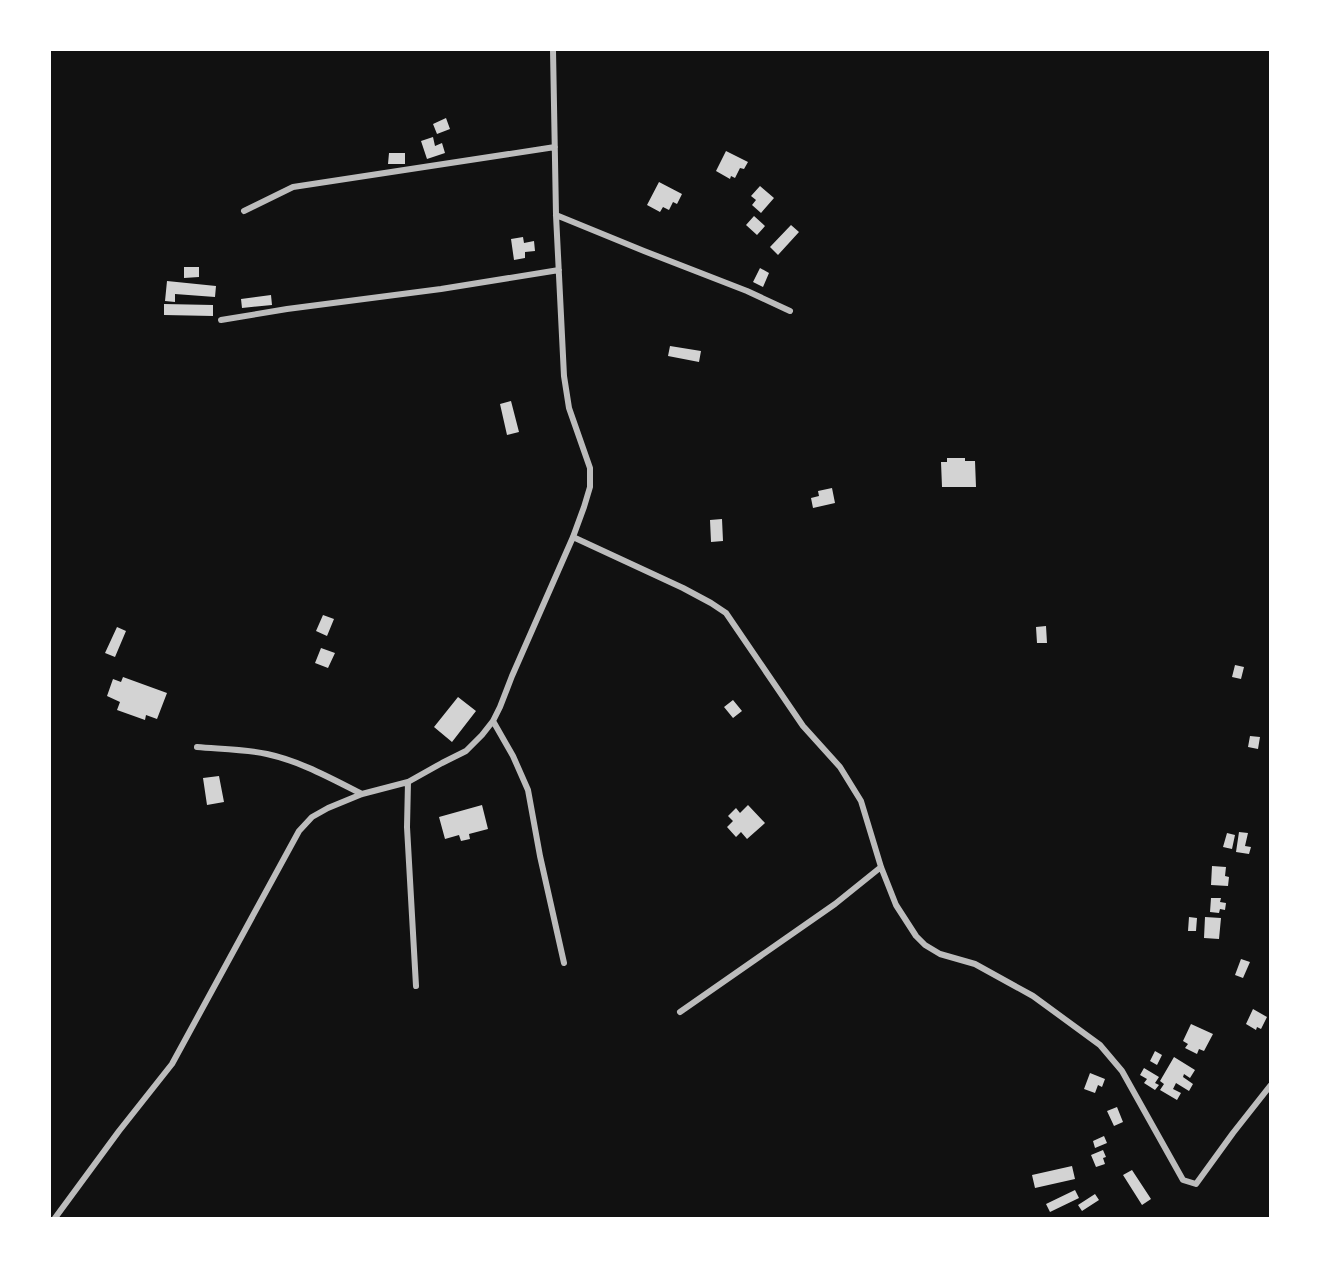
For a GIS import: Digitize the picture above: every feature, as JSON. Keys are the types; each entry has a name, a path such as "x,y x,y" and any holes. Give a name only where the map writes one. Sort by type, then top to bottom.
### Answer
{"street":[{"path":"55,1218 172,1064 299,831 312,817 327,808 362,794 408,782 466,751 493,721 573,537 590,488 590,468 569,408 564,376 556,215 553,50"},
{"path":"244,211 293,187 555,147"},
{"path":"556,215 790,310"},
{"path":"221,320 559,270"},
{"path":"573,537 683,588 726,613 803,726 846,775 861,801 880,867 896,905 916,936 940,954 975,964 1032,996 1100,1045 1122,1071 1183,1180 1196,1184 1270,1086"},
{"path":"493,721 513,756 528,790 564,963"},
{"path":"197,747 265,753 322,774 362,794"},
{"path":"408,782 407,827 416,986"},
{"path":"680,1012 835,904 880,867"}],"building":[{"path":"446,118 450,129 437,134 433,124"},
{"path":"433,137 435,146 442,143 445,153 427,159 421,141"},
{"path":"726,151 748,162 744,169 740,168 735,178 731,176 730,179 716,171"},
{"path":"389,153 405,153 405,164 388,164"},
{"path":"659,182 682,194 677,204 673,202 669,210 663,207 660,212 647,205"},
{"path":"760,186 774,198 761,213 752,205 756,200 751,196"},
{"path":"754,216 765,226 757,235 746,225"},
{"path":"791,225 799,232 778,255 770,247"},
{"path":"523,237 524,243 534,241 535,251 525,252 525,258 514,260 511,239"},
{"path":"184,267 199,267 199,277 184,278"},
{"path":"760,268 769,273 763,287 753,282"},
{"path":"167,281 216,286 215,297 175,294 175,302 165,301"},
{"path":"271,295 272,305 242,308 241,299"},
{"path":"164,304 213,305 213,316 164,315"},
{"path":"670,346 701,351 699,362 668,356"},
{"path":"511,401 519,432 507,435 500,404"},
{"path":"947,458 965,458 965,461 975,461 976,487 942,487 941,462 947,462"},
{"path":"832,488 835,503 813,508 811,498 819,496 818,491"},
{"path":"722,519 723,541 711,542 710,520"},
{"path":"323,615 334,619 327,636 316,631"},
{"path":"1046,626 1047,643 1037,643 1036,627"},
{"path":"117,627 126,631 115,657 105,653"},
{"path":"321,648 335,653 328,668 315,663"},
{"path":"1235,665 1244,667 1241,679 1232,677"},
{"path":"123,677 167,693 157,719 146,715 145,720 117,710 120,702 107,696 113,679 121,682"},
{"path":"458,697 476,711 452,742 434,727"},
{"path":"733,700 742,711 733,718 724,707"},
{"path":"1250,736 1260,737 1258,749 1248,747"},
{"path":"219,776 224,802 207,805 203,778"},
{"path":"482,805 488,829 469,834 470,839 461,841 459,835 445,839 439,817"},
{"path":"748,805 765,823 747,839 741,832 736,837 727,827 733,821 728,816 736,808 740,813"},
{"path":"1239,832 1248,833 1245,846 1251,847 1249,854 1236,852"},
{"path":"1227,833 1235,835 1232,849 1223,847"},
{"path":"1212,866 1226,867 1225,876 1229,877 1228,886 1211,885"},
{"path":"1211,898 1221,898 1220,902 1226,903 1225,910 1220,909 1219,913 1210,912"},
{"path":"1189,917 1197,918 1196,931 1188,931"},
{"path":"1205,917 1221,918 1219,939 1204,938"},
{"path":"1241,959 1250,962 1243,978 1235,975"},
{"path":"1253,1009 1267,1017 1261,1029 1257,1027 1256,1030 1246,1024"},
{"path":"1191,1024 1213,1034 1204,1051 1199,1049 1197,1054 1185,1048 1188,1044 1183,1041"},
{"path":"1155,1051 1162,1055 1157,1065 1150,1061"},
{"path":"1174,1057 1195,1070 1190,1078 1184,1074 1183,1077 1193,1084 1189,1091 1176,1083 1173,1089 1181,1093 1177,1100 1160,1090 1164,1084 1160,1081"},
{"path":"1144,1068 1159,1077 1155,1083 1159,1085 1155,1090 1144,1083 1147,1079 1140,1075"},
{"path":"1090,1073 1105,1079 1102,1087 1098,1085 1095,1093 1084,1089"},
{"path":"1117,1107 1123,1122 1114,1126 1107,1111"},
{"path":"1104,1136 1107,1143 1095,1148 1093,1141"},
{"path":"1103,1150 1106,1157 1103,1158 1105,1164 1096,1167 1091,1155"},
{"path":"1072,1166 1075,1179 1035,1188 1032,1175"},
{"path":"1132,1170 1151,1199 1142,1205 1123,1175"},
{"path":"1075,1190 1079,1198 1050,1212 1046,1204"},
{"path":"1095,1194 1099,1200 1082,1211 1078,1205"}]}
